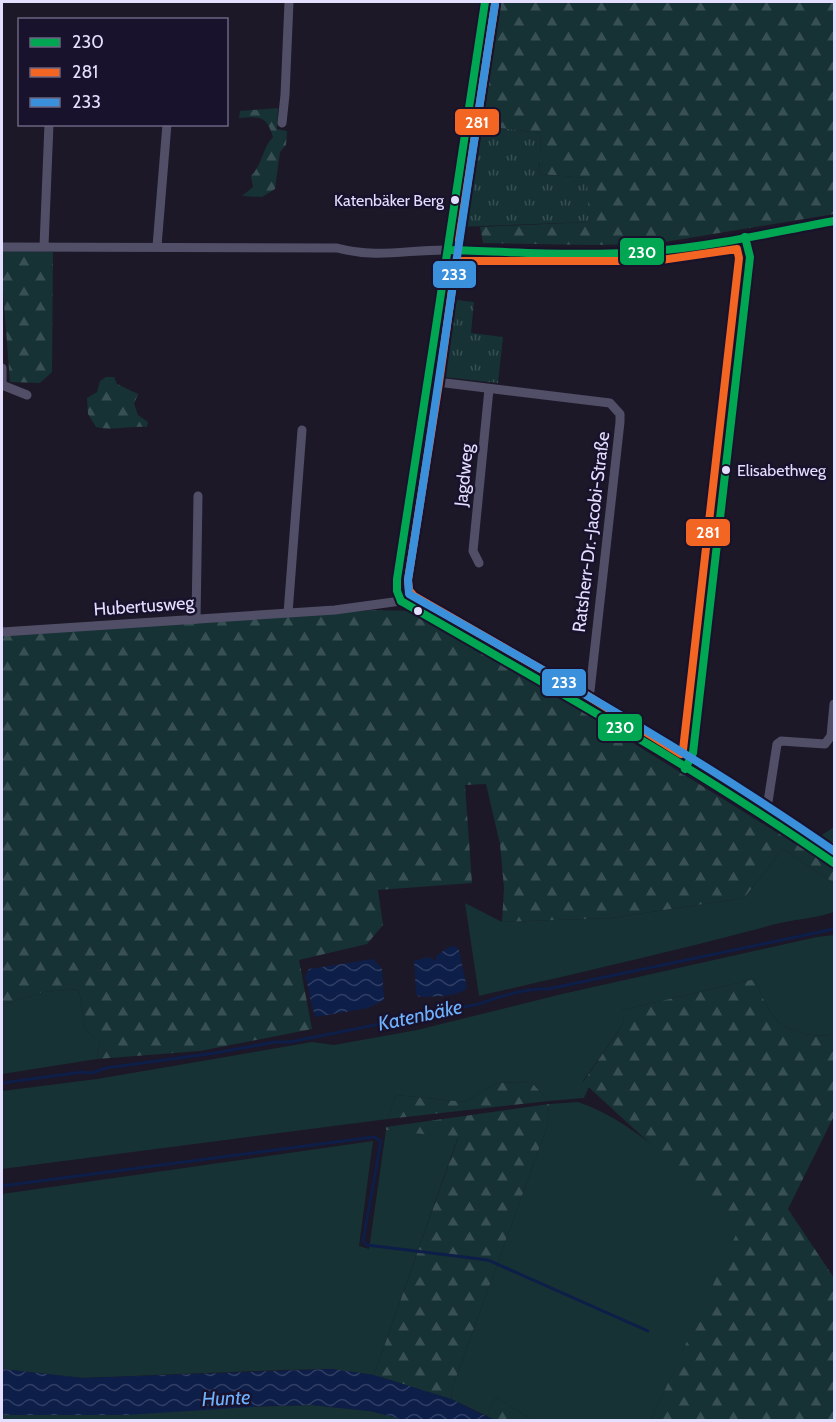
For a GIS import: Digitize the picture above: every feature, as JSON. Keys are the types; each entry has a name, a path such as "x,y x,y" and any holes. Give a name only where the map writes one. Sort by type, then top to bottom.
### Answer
{"street":[{"path":"282,123 289,2"},
{"path":"485,2 398,579 397,591 401,601 583,705 792,834 834,863"},
{"path":"44,246 49,126"},
{"path":"157,246 167,126"},
{"path":"2,247 337,248 357,253 383,255 448,250 654,251 834,221"},
{"path":"685,769 693,753 727,471 750,257 745,237"},
{"path":"2,368 2,385 27,395"},
{"name":"Ratsherr-Dr.-Jacobi-Straße","path":"429,381 610,403 620,414 590,691 583,705"},
{"name":"Jagdweg","path":"479,563 473,551 489,389"},
{"path":"288,613 302,430"},
{"path":"196,619 198,496"},
{"name":"Hubertusweg","path":"2,632 288,613 401,601"},
{"path":"762,816 767,808 777,744 781,741 825,744 831,736 834,704"}],"green space":[{"path":"494,2 834,2 834,214 653,244 483,243 480,227 589,222 586,178 539,174 541,133 473,125"},
{"path":"278,108 277,129 287,131 286,145 280,152 275,189 262,197 242,196 253,187 251,176 273,137 265,121 252,117 239,118 240,111"},
{"path":"473,125 541,133 539,174 587,178 589,222 457,227"},
{"path":"2,251 53,252 52,372 40,383 10,382"},
{"path":"448,299 474,302 471,333 503,337 498,383 444,377 438,372"},
{"path":"106,377 114,377 117,384 138,394 134,404 138,415 148,422 147,427 109,429 96,427 88,414 87,398 97,392 100,381"},
{"path":"376,610 409,611 580,710 834,868 834,883 783,849 744,898 611,918 502,922 504,888 500,844 486,784 465,785 472,883 378,890 383,925 367,944 299,960 312,1029 200,1051 97,1059 100,1042 85,1029 79,989 43,992 2,1005 2,635"},
{"path":"834,827 834,855 816,844 816,839"},
{"path":"783,849 834,883 834,912 479,996 465,903 502,922 611,918 744,898"},
{"path":"834,935 834,1034 810,1035 786,1027 774,1017 768,1008 755,979 622,1010 624,1023 583,1081 589,1087 584,1098 549,1101 531,1082 497,1083 465,1102 396,1095 388,1119 2,1169 2,1091 97,1079 312,1042 334,1045 417,1030 562,994"},
{"path":"755,979 768,1008 774,1017 786,1027 810,1035 834,1034 834,1116 788,1209 834,1278 834,1420 651,1420 740,1226 583,1082 624,1023 622,1010"},
{"path":"79,989 85,1029 100,1042 97,1059 2,1074 2,1005 43,992"},
{"path":"531,1082 549,1101 388,1119 396,1095 465,1102 497,1083"},
{"path":"578,1102 623,1124 645,1139 741,1226 651,1420 532,1420 496,1397 487,1416 451,1399 453,1386 547,1127 549,1104"},
{"path":"549,1104 547,1127 453,1386 451,1399 374,1375 458,1138 386,1130 386,1127"},
{"path":"386,1130 458,1137 374,1375 332,1369 83,1378 2,1369 2,1194 373,1141 359,1246 369,1249"},
{"path":"496,1397 532,1420 494,1420 487,1416"},
{"path":"312,1405 370,1411 406,1420 2,1420 2,1414"}],"water":[{"path":"455,946 459,950 467,988 451,995 419,997 416,993 414,961 429,957 436,961 436,956 449,947"},
{"path":"373,959 382,969 384,1000 368,1008 316,1017 305,977 309,969"},
{"name":"Hunte","path":"2,1369 83,1378 332,1369 374,1375 451,1399 494,1420 406,1420 370,1411 312,1405 126,1415 7,1415 2,1414"}],"waterway":[{"name":"Katenbäke","path":"2,1083 82,1072 92,1073 106,1068 275,1042 290,1042 479,1004 522,991 548,989 834,929"},
{"path":"2,1186 374,1137 381,1141 363,1241 367,1245 488,1260 648,1331"}],"transit line":[{"name":"230","path":"401,601 397,591 397,579 485,2"},
{"name":"281","path":"459,240 495,4"},
{"name":"233","path":"495,4 408,580 409,594 678,750 834,851"},
{"name":"230","path":"448,250 576,254 628,253 722,242 834,221"},
{"name":"230","path":"685,769 693,753 750,257 745,237"},
{"name":"281","path":"737,249 739,258 681,754 588,696 414,596 409,590 408,580 456,261 654,261 737,249"},
{"name":"230","path":"401,601 674,760 834,863"}],"place":[{"name":"Katenbäker Berg","path":"455,200"},
{"name":"Elisabethweg","path":"726,470"}]}
